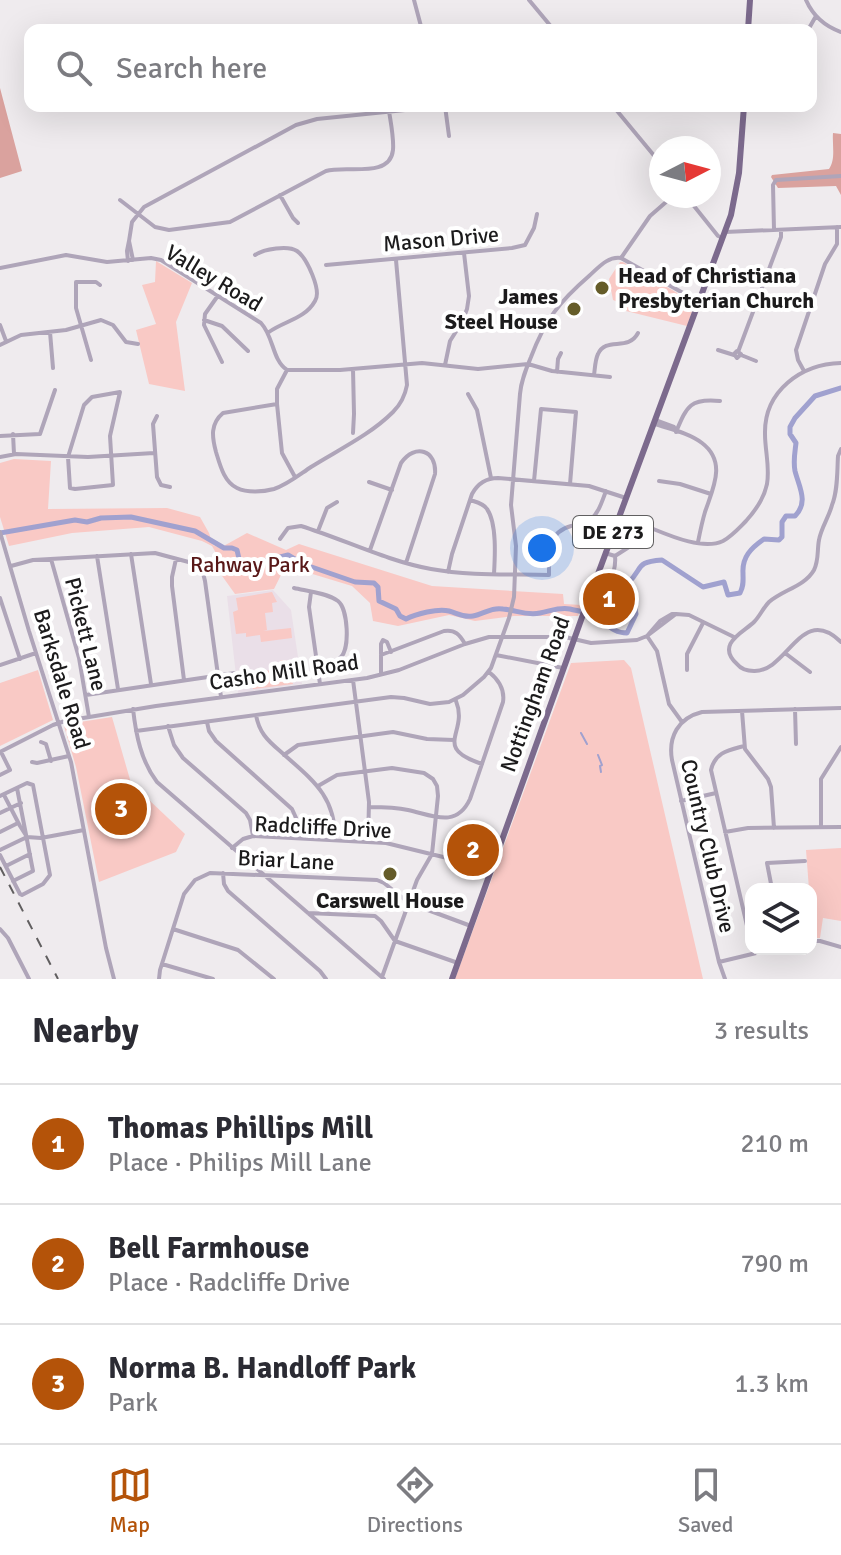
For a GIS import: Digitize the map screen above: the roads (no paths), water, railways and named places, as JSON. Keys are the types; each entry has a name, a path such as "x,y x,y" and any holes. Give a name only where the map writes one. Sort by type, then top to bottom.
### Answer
{"main road":[{"path":"748,24 750,0"},
{"name":"Nottingham Road","path":"452,979 605,553 724,235 736,197 744,112"}],"street":[{"path":"414,0 420,24"},
{"path":"529,0 549,24"},
{"path":"806,0 816,16 827,26 841,32"},
{"path":"811,24 816,16"},
{"path":"130,260 131,226 138,213 150,204 296,125 317,119 380,112"},
{"path":"120,200 155,227 166,230 222,224 326,171 375,169 386,164 393,150 389,112"},
{"path":"445,112 449,136"},
{"path":"618,112 649,150"},
{"path":"774,230 773,185 776,180 841,176"},
{"path":"280,195 298,223"},
{"path":"621,258 650,216 659,208"},
{"path":"696,208 718,236 839,227 797,346 797,356 804,371"},
{"name":"Mason Drive","path":"326,265 525,245 537,214"},
{"path":"738,354 781,230"},
{"path":"834,248 841,250"},
{"path":"255,255 261,251 297,251 317,287 317,299 298,319 268,332"},
{"path":"445,365 450,341 467,309 469,296 463,252"},
{"name":"Valley Road","path":"0,268 66,255 107,262 161,260 254,318 268,332 279,363 287,370"},
{"path":"136,731 396,697 433,704 445,703 463,695 489,672 511,610 516,541 511,505 520,390 543,327 561,302 614,258 621,258 699,302"},
{"path":"277,404 223,413 213,424 212,435 221,468 233,487 243,491 268,490 286,484 393,413 402,401 407,385 396,260"},
{"path":"91,360 76,308 76,282 96,282 100,285"},
{"path":"218,296 204,320 205,329 222,362"},
{"path":"0,345 25,334 62,331 98,320 108,321 126,342 138,344"},
{"path":"204,320 222,326 248,351"},
{"path":"0,325 6,341"},
{"path":"50,332 53,368"},
{"path":"594,375 596,357 602,348 610,344 630,343 638,333"},
{"path":"718,350 756,361"},
{"path":"557,372 561,353"},
{"path":"646,526 670,536 698,542 714,544 726,539 759,505 765,493 768,479 765,436 769,407 784,385 804,371 825,364 841,363"},
{"path":"295,477 282,453 277,404 277,389 287,370 405,364 478,369 528,364 557,372 610,377"},
{"path":"347,445 353,433 353,369"},
{"path":"0,436 40,434 55,390"},
{"path":"120,392 110,433 111,456 113,485 70,488 68,457 86,402 120,392"},
{"path":"468,394 477,410 491,478"},
{"path":"676,432 693,402 720,401"},
{"path":"534,481 541,409 576,412 570,484"},
{"path":"157,416 153,424 157,477 161,485 170,487"},
{"path":"654,422 674,427 676,432 699,441 711,453 716,465 717,474 698,542"},
{"path":"353,433 355,437 360,437"},
{"path":"13,434 14,454"},
{"path":"841,449 834,501 819,537 814,570 806,579 769,602 752,624 734,637 731,655 736,664 756,671 776,663 800,637 812,632 827,632 841,642"},
{"path":"370,550 405,458 417,451 427,453 436,465 435,474 406,563"},
{"path":"0,457 14,454 68,457 154,453"},
{"path":"448,572 470,500 477,486 491,478 591,486 626,498"},
{"path":"659,481 711,494"},
{"path":"369,482 392,490"},
{"path":"280,539 285,530 301,526 406,563 448,572 549,575 549,551 553,539 563,529 593,518 606,491"},
{"path":"470,500 482,505 490,514 495,547 494,574"},
{"path":"318,531 327,508 337,502"},
{"name":"Barksdale Road","path":"0,533 69,756 114,979"},
{"path":"606,586 611,581 615,556 629,547"},
{"path":"11,566 29,560 155,553 196,564 204,576 221,697"},
{"path":"605,553 615,556"},
{"path":"131,554 151,684"},
{"path":"97,556 118,689"},
{"path":"176,558 172,582 184,680"},
{"name":"Pickett Lane","path":"51,559 79,658 89,717"},
{"path":"294,588 337,601 346,616 344,653 335,661 317,664"},
{"path":"311,592 309,607 320,684"},
{"path":"0,598 20,659"},
{"path":"734,637 689,615 676,614 664,618 648,633 657,651 669,704 682,722 702,712 841,708"},
{"path":"687,670 687,654 703,623"},
{"path":"381,655 447,630 456,632 465,644"},
{"name":"Casho Mill Road","path":"0,752 58,723 133,709 381,675 484,638 563,636 591,643 637,640 647,636"},
{"path":"381,675 383,640 391,652"},
{"path":"0,665 36,653"},
{"path":"785,653 810,672"},
{"path":"496,655 563,668"},
{"path":"369,807 402,809 436,817 451,817 463,810 470,799 504,698 500,684 489,672"},
{"path":"86,695 235,673"},
{"path":"353,680 369,807 368,842"},
{"path":"456,700 460,716 455,748 462,757 482,764"},
{"path":"133,709 147,766 157,782 382,978 417,880 432,854 438,789 427,775 396,768 337,775 318,786"},
{"path":"795,709 796,744"},
{"path":"742,710 744,746 771,787 774,828"},
{"path":"256,715 264,737 318,786 331,808 335,840"},
{"path":"207,721 216,741 292,809 299,838"},
{"name":"Country Club Drive","path":"682,722 674,733 670,748 725,979"},
{"path":"168,726 174,745 183,758 246,813 253,836"},
{"path":"284,755 298,745 397,732 427,739 454,740"},
{"path":"41,742 46,744 51,761"},
{"path":"744,746 723,752 714,760 711,770 745,917"},
{"path":"821,827 821,779 841,747"},
{"path":"0,752 10,770 0,775"},
{"path":"32,762 69,756"},
{"path":"27,837 2,795 27,783 33,785 43,837 50,875 43,884 22,895 0,853 27,837 43,837 84,830"},
{"path":"13,881 33,871 17,788"},
{"path":"681,801 716,793"},
{"path":"0,813 21,803"},
{"path":"0,832 18,823"},
{"path":"725,832 841,827"},
{"name":"Radcliffe Drive","path":"232,848 253,836 390,843 491,872"},
{"path":"6,866 30,854"},
{"path":"771,883 767,863 805,861"},
{"path":"223,873 228,891 326,979"},
{"name":"Briar Lane","path":"159,979 181,900 188,887 206,874 377,880 409,903 471,926"},
{"path":"307,913 375,916 395,941 458,963"},
{"path":"0,929 8,938 29,979"},
{"path":"173,929 238,950 274,979"},
{"path":"817,941 841,947"},
{"path":"719,962 745,954"},
{"path":"162,964 213,979"}],"waterway":[{"path":"0,533 75,520 87,522 131,517 195,531 224,548 237,550 240,563 244,566 288,555 303,564 355,582 374,583 378,587 379,601 396,609 406,619 439,610 469,616 499,609 530,614 566,609 592,615 613,629 627,633 636,614 631,606 632,594 628,583 647,562 662,560 703,587 724,582 728,595 740,593 748,553 764,539 779,540 782,537 782,522 786,516 795,516 801,505 802,494 794,467 796,443 790,434 790,427 815,396 841,388"},
{"path":"581,733 587,744"},
{"path":"598,755 601,772"}],"railway":[{"path":"0,867 58,979"}],"place":[{"name":"Head of Christiana Presbyterian Church","path":"602,288"},
{"name":"James Steel House","path":"574,309"},
{"name":"Thomas Phillips Mill","path":"609,599"},
{"name":"Norma B. Handloff Park","path":"121,809"},
{"name":"Bell Farmhouse","path":"473,850"},
{"name":"Carswell House","path":"390,874"}],"park label":[{"name":"Rahway Park","path":"250,564"}]}
